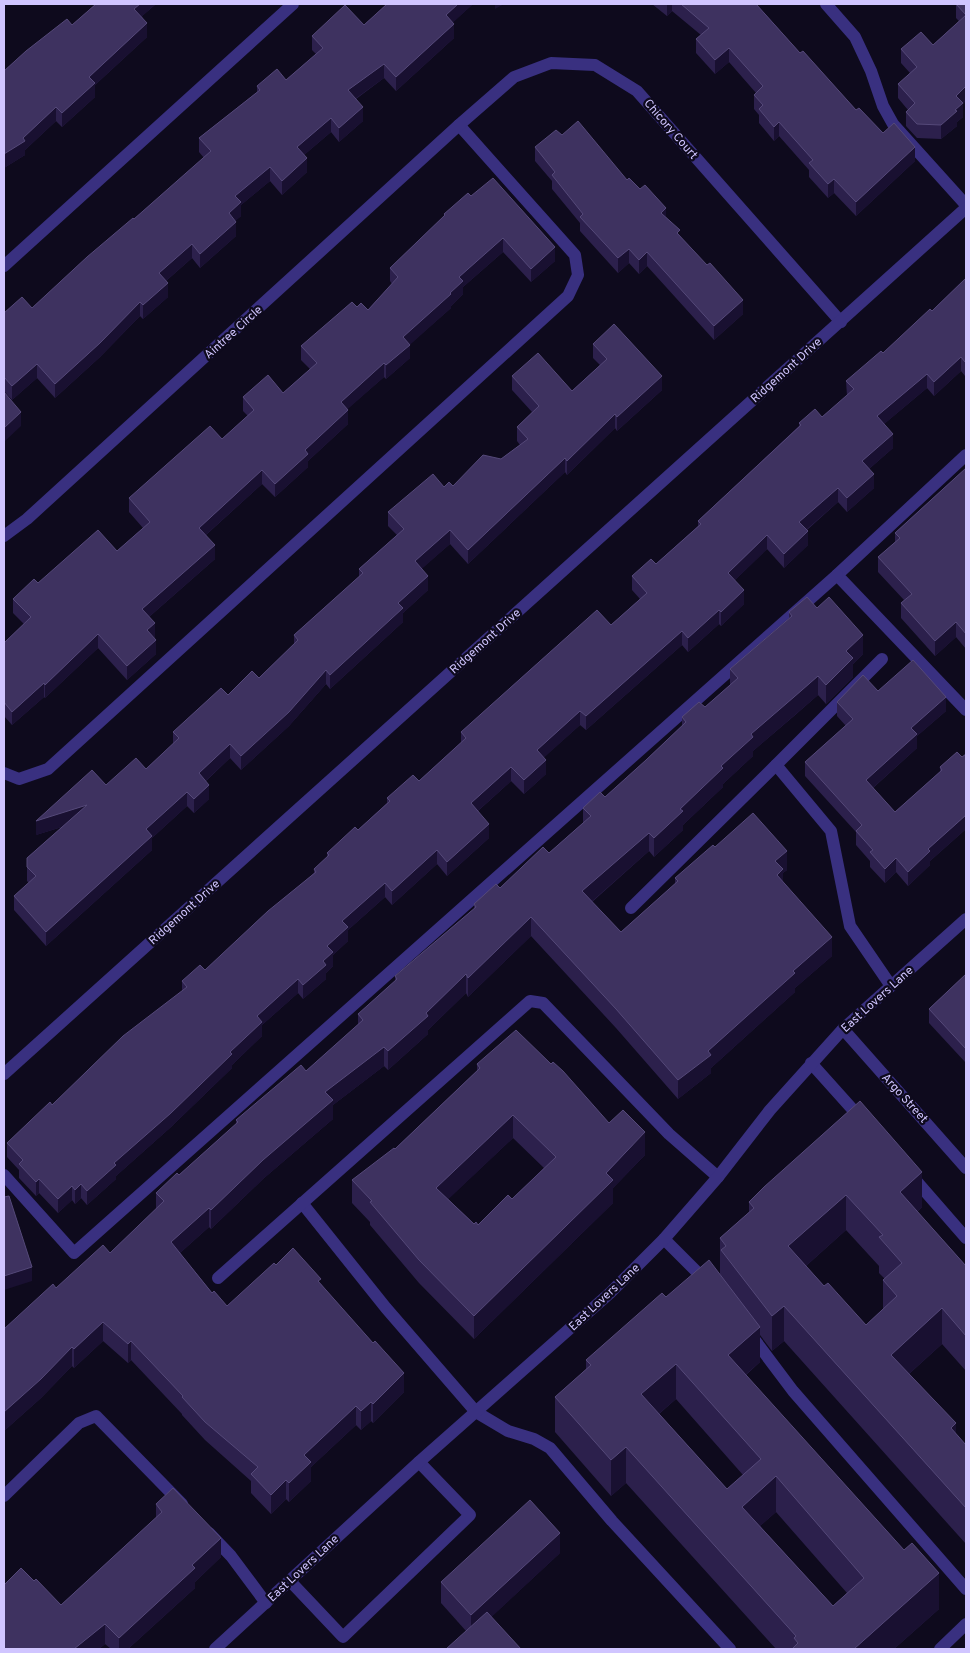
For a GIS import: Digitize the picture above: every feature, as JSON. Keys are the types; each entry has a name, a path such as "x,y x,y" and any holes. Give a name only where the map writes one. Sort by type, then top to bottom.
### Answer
{"street":[{"path":"4,266 293,4"},
{"path":"826,4 855,37 871,71 883,106 893,124 966,206"},
{"name":"Chicory Court","path":"459,125 514,77 551,63 595,65 637,91 840,322"},
{"path":"4,773 18,779 48,769 568,296 578,275 575,255 459,125"},
{"name":"Aintree Circle","path":"4,536 27,519 459,125"},
{"name":"Ridgemont Drive","path":"4,1074 840,322 966,206"},
{"path":"4,1175 74,1253 837,575 966,455"},
{"path":"837,575 966,710"},
{"path":"630,908 882,659"},
{"path":"776,765 831,831 850,926 891,986"},
{"name":"East Lovers Lane","path":"215,1649 419,1462 610,1294 664,1239 718,1176 770,1110 843,1029 966,919"},
{"path":"218,1278 530,1000 543,1003 669,1134 718,1176"},
{"name":"Argo Street","path":"843,1029 966,1168"},
{"path":"811,1063 874,1134"},
{"path":"901,1163 966,1238"},
{"path":"302,1203 386,1308 476,1412 508,1431 534,1439 550,1448 612,1521 730,1649"},
{"path":"664,1239 718,1295"},
{"path":"742,1325 793,1391 966,1588"},
{"path":"4,1496 79,1423 96,1416 188,1510"},
{"path":"290,1581 343,1637 470,1515 419,1462"},
{"path":"200,1523 231,1556 266,1603"},
{"path":"940,1649 966,1624"}],"building":[{"path":"96,4 140,4 134,9 147,23 89,77 95,83 62,113 56,107 23,138 25,141 4,154 4,71 67,19 72,25"},
{"path":"387,4 458,4 446,15 454,24 396,77 384,64 348,90 363,107 339,128 331,118 297,147 307,158 282,181 270,167 235,196 241,202 229,213 236,222 200,254 192,244 159,273 168,283 143,305 140,302 100,343 55,384 37,364 12,386 4,377 4,313 22,297 32,308 87,257 134,219 211,151 199,138 260,90 257,86 277,69 286,80 323,48 312,36 345,5 364,25"},
{"path":"681,4 756,4 800,53 803,51 856,110 859,108 883,133 894,123 915,147 856,202 834,179 828,184 809,163 813,160 779,122 774,127 759,109 763,105 754,95 763,86 729,48 715,60 696,39 709,28"},
{"path":"956,4 966,4 966,15"},
{"path":"966,15 966,86 956,96 963,103 941,125 917,124 906,112 915,103 898,84 917,67 901,49 921,32 933,45"},
{"path":"578,121 627,180 629,178 640,189 645,185 666,208 661,213 680,230 677,233 707,265 710,263 743,300 714,326 647,252 639,260 629,249 618,258 580,217 583,214 552,175 555,172 535,147 556,130 562,135"},
{"path":"493,178 555,247 531,269 503,238 459,277 463,281 451,294 403,337 410,345 386,365 384,363 341,402 348,410 305,450 308,454 275,484 262,470 199,528 215,545 142,609 155,623 147,630 156,640 127,666 98,634 45,685 44,683 12,712 4,702 4,643 31,617 13,599 34,579 38,583 98,530 117,551 150,522 129,498 210,426 222,439 254,410 243,397 268,375 283,393 317,363 301,346 352,302 357,307 361,303 368,310 398,277 390,268 468,193 471,196"},
{"path":"966,278 966,361 961,357 934,382 927,374 877,416 893,434 862,461 874,474 847,498 838,488 799,522 808,531 784,554 767,535 728,573 744,590 721,612 719,610 688,638 682,631 586,716 580,711 537,750 546,760 524,780 511,767 471,803 489,824 447,862 437,850 392,891 385,883 342,921 348,927 327,946 333,952 323,961 326,965 303,985 298,979 257,1016 262,1022 230,1052 232,1054 171,1113 114,1163 116,1165 87,1191 81,1184 75,1190 72,1186 58,1199 39,1179 36,1182 19,1164 23,1160 7,1143 50,1102 52,1105 123,1036 187,987 182,981 200,965 205,970 268,911 316,872 314,869 329,855 327,853 355,827 358,830 390,801 387,798 413,775 419,781 466,738 461,732 597,610 611,625 647,593 632,576 651,559 656,564 701,524 698,521 801,425 799,423 815,409 822,417 854,389 846,381 881,351 883,353 930,309 932,311"},
{"path":"614,324 662,376 617,417 615,414 567,461 565,458 468,550 450,530 415,561 428,576 398,603 403,608 330,675 326,670 289,712 241,756 230,744 199,773 209,785 194,799 187,792 146,829 152,836 46,932 14,896 36,876 27,867 27,858 87,805 36,821 92,770 106,785 136,758 146,769 179,738 173,732 221,688 228,695 252,671 259,678 298,640 294,635 363,573 359,569 404,529 388,512 433,474 444,487 449,482 453,486 483,455 501,459 528,439 517,427 539,406 512,376 538,353 572,391 607,359 593,344"},
{"path":"4,392 21,412 4,428"},
{"path":"966,468 966,634 956,622 935,641 901,603 912,594 878,557 900,538 895,533"},
{"path":"807,597 817,608 829,597 863,635 846,651 853,658 826,685 818,676 751,734 753,737 721,766 723,768 680,809 683,811 654,838 649,833 582,891 621,932 678,881 675,878 713,845 715,847 753,813 787,851 775,861 783,869 777,875 832,937 708,1051 711,1055 678,1080 616,1009 531,917 468,978 466,974 426,1013 428,1016 388,1051 384,1047 325,1092 333,1100 263,1160 211,1210 209,1208 171,1242 212,1293 214,1291 227,1306 274,1263 276,1265 293,1248 321,1279 318,1281 373,1343 375,1341 404,1373 373,1404 371,1402 361,1411 356,1406 304,1455 311,1462 289,1483 286,1480 271,1495 251,1474 258,1467 205,1422 131,1341 128,1344 103,1322 74,1349 72,1347 41,1379 4,1412 4,1329 53,1284 56,1288 103,1245 110,1253 164,1201 156,1193 177,1173 179,1175 238,1122 236,1120 301,1065 306,1071 363,1020 358,1014 397,979 395,976 476,907 474,904 496,884 500,888 543,847 549,853 591,816 583,808 600,792 605,797 646,760 686,722 682,717 699,702 705,707 738,678 730,669 792,616 789,612"},
{"path":"913,660 946,697 911,728 917,734 866,780 895,812 942,770 940,767 957,752 962,757 966,754 966,815 928,849 930,851 908,872 896,858 885,869 870,852 873,850 856,831 862,825 805,762 853,719 837,702 863,675 878,691"},
{"path":"966,974 966,1049 929,1009"},
{"path":"516,1030 551,1064 553,1062 563,1071 609,1123 623,1110 645,1132 606,1173 613,1180 474,1316 419,1260 370,1202 372,1201 352,1180 395,1149 480,1068 477,1064","holes":["513,1115 556,1157 512,1199 508,1195 478,1225 476,1222 474,1224 436,1188"]},
{"path":"860,1101 922,1172 900,1192 966,1266 966,1336 942,1308 891,1355 956,1423 951,1428 966,1445 966,1508 784,1306 772,1316 721,1250 726,1246 720,1238 754,1208 749,1202","holes":["846,1195 883,1235 879,1237 902,1263 883,1280 897,1296 866,1325 828,1283 824,1286 788,1246"]},
{"path":"9,1196 32,1267 4,1276 4,1197"},
{"path":"709,1260 760,1327 728,1355 904,1550 912,1543 939,1573 854,1649 792,1649 798,1643 794,1638 796,1636 626,1447 611,1460 555,1397 591,1365 586,1360 662,1293 666,1297","holes":["676,1364 761,1459 727,1489 641,1394","776,1476 864,1578 833,1606 742,1507"]},
{"path":"173,1488 221,1538 192,1565 195,1568 119,1638 105,1624 74,1649 4,1649 4,1585 21,1568 34,1581 36,1579 61,1605 162,1512 156,1504"},
{"path":"530,1500 560,1533 471,1615 441,1582"},
{"path":"487,1612 521,1649 446,1649"}]}
